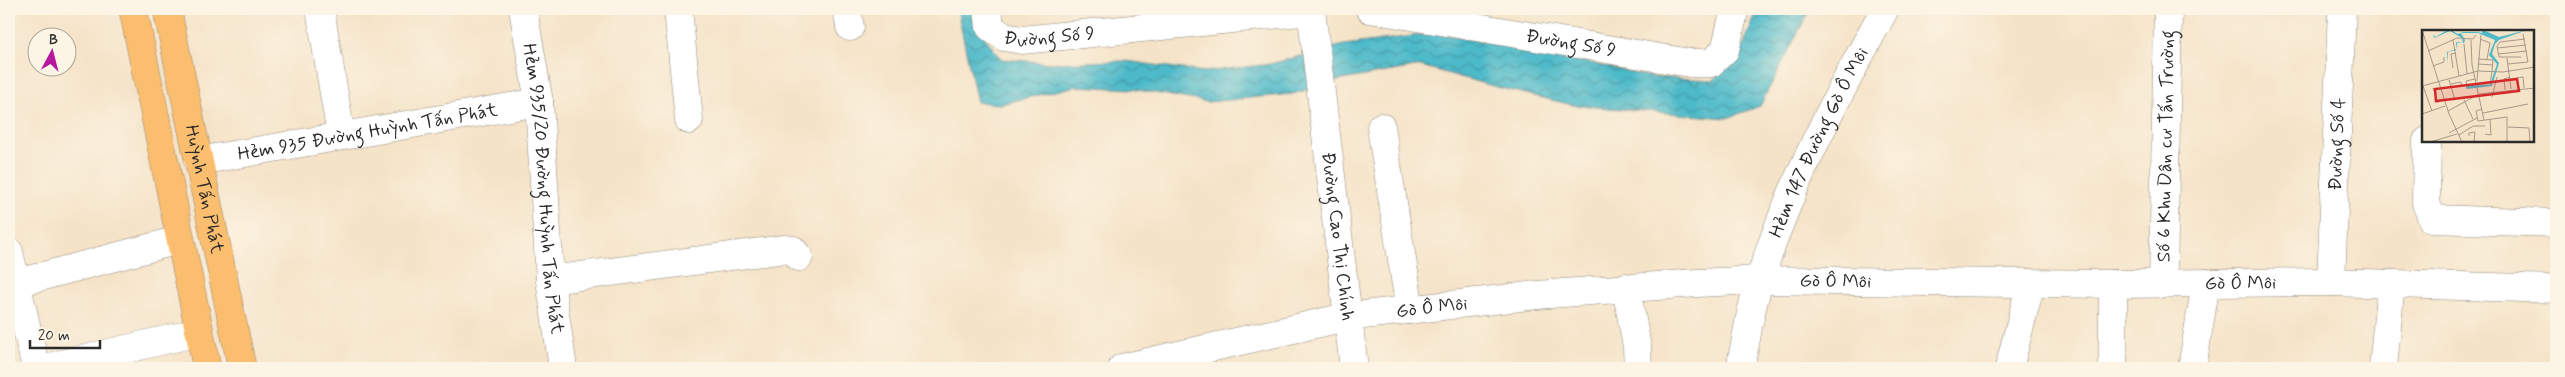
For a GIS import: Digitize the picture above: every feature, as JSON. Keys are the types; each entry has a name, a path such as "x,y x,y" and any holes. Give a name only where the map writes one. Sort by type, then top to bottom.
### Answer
{"main road":[{"name":"Huỳnh Tấn Phát","path":"133,9 179,240 207,368"},
{"name":"Huỳnh Tấn Phát","path":"167,9 242,368"}],"street":[{"path":"320,9 341,136"},
{"name":"Hẻm 935/20 Đường Huỳnh Tấn Phát","path":"522,9 539,102 550,280 563,368"},
{"path":"678,9 689,120"},
{"name":"Đường Số 9","path":"988,9 990,28 1004,37 1022,40 1311,10"},
{"name":"Đường Số 9","path":"1370,9 1690,63 1710,63 1725,50 1735,9"},
{"name":"Hẻm 147 Đường Gò Ô Môi","path":"1740,368 1759,280 1795,188 1832,106 1885,9"},
{"name":"Số 6 Khu Dân cư Tấn Trường","path":"2163,284 2168,9"},
{"name":"Đường Số 4","path":"2331,282 2342,9"},
{"name":"Đường Cao Thị Chính","path":"1311,10 1346,317 1354,368"},
{"name":"Hẻm 935 Đường Huỳnh Tấn Phát","path":"198,161 539,102"},
{"path":"1381,127 1410,310"},
{"path":"2427,142 2426,203 2432,218 2556,223"},
{"path":"14,288 179,240"},
{"path":"550,280 785,249 793,250 799,257"},
{"path":"9,252 14,288 36,368"},
{"name":"Gò Ô Môi","path":"1124,368 1346,317 1626,287 1759,280 2112,284 2331,282 2556,289"},
{"path":"2009,368 2031,283"},
{"path":"2192,368 2206,283"},
{"path":"2112,284 2113,368"},
{"path":"2384,368 2391,284"},
{"path":"1626,287 1637,347 1638,368"},
{"path":"45,368 199,332"}],"water":[{"path":"957,9 977,9 983,35 1001,59 1049,63 1126,61 1204,72 1270,64 1344,45 1436,33 1546,53 1652,77 1714,80 1743,46 1758,9 1810,9 1760,106 1727,118 1573,105 1496,87 1421,66 1341,80 1292,94 1207,102 1132,89 1076,86 1001,104 977,102"}]}
